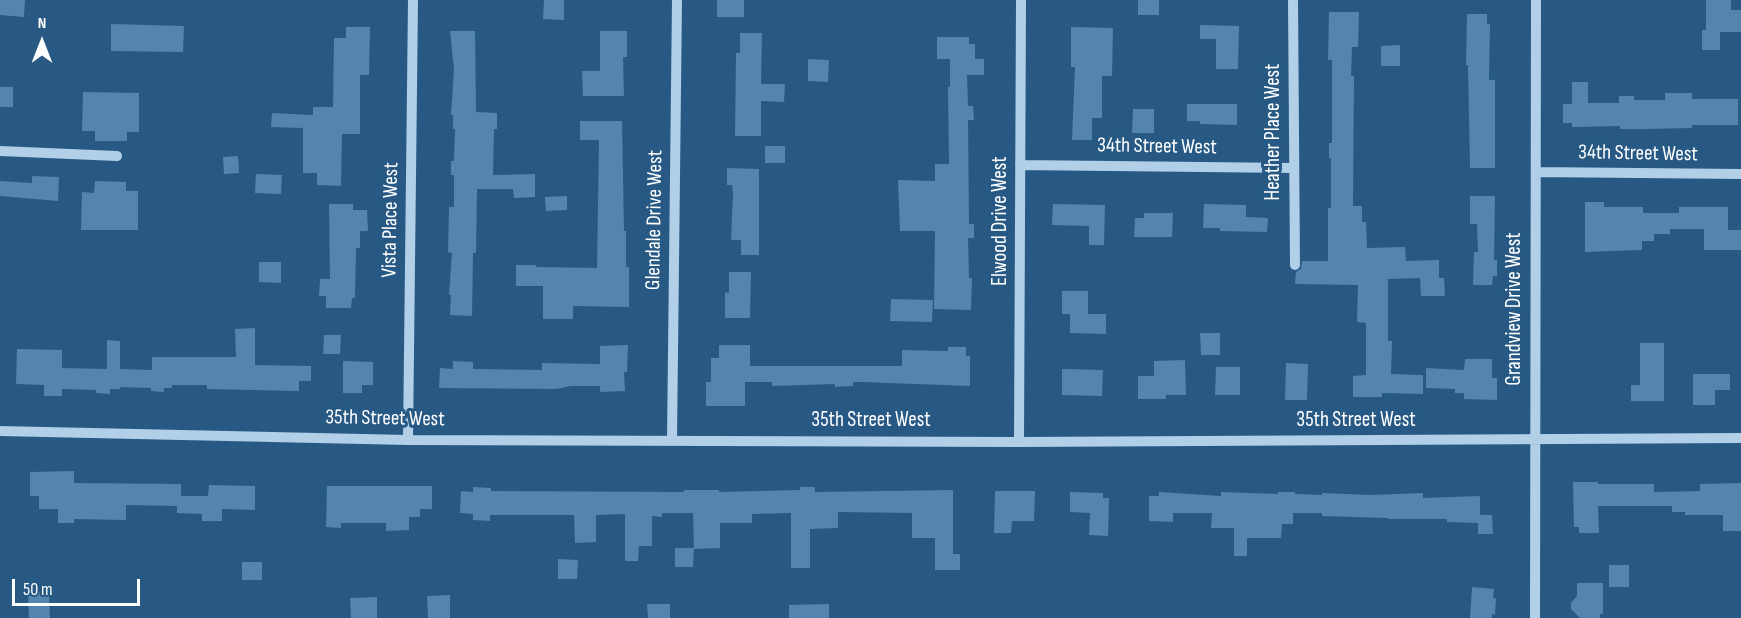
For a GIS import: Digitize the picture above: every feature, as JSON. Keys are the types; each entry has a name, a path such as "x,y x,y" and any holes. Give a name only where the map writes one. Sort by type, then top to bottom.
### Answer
{"street":[{"name":"Vista Place West","path":"408,440 412,0"},
{"name":"Glendale Drive West","path":"672,440 677,0"},
{"name":"Elwood Drive West","path":"1019,442 1021,0"},
{"name":"Heather Place West","path":"1293,0 1295,265"},
{"name":"Grandview Drive West","path":"1535,618 1536,0"},
{"path":"0,151 117,156"},
{"name":"34th Street West","path":"1020,165 1293,168"},
{"name":"34th Street West","path":"1536,172 1741,174"},
{"name":"35th Street West","path":"0,431 408,440 1019,442 1741,438"}],"building":[{"path":"0,0 25,0 24,17 0,15"},
{"path":"544,0 564,0 564,20 543,19"},
{"path":"717,0 744,0 744,17 717,17"},
{"path":"1138,0 1159,0 1159,15 1138,15"},
{"path":"1706,0 1731,0 1731,10 1741,10 1741,32 1720,32 1720,50 1702,50 1702,30 1706,30"},
{"path":"1329,12 1359,12 1358,47 1352,47 1351,76 1354,76 1353,206 1362,206 1362,222 1366,222 1367,248 1405,247 1406,261 1439,260 1439,278 1444,278 1445,296 1421,296 1420,278 1388,279 1388,341 1392,341 1391,374 1423,375 1423,394 1382,393 1382,397 1353,397 1353,376 1366,375 1366,323 1357,322 1358,285 1295,284 1296,272 1301,269 1302,261 1328,261 1328,208 1331,208 1329,143 1332,143 1332,60 1328,60"},
{"path":"1467,14 1487,14 1487,24 1490,24 1489,80 1495,80 1495,168 1470,168 1468,65 1466,65"},
{"path":"111,24 184,26 183,52 111,51"},
{"path":"1200,25 1239,26 1238,69 1216,69 1216,39 1200,39"},
{"path":"346,27 370,27 369,75 360,75 360,134 342,134 341,186 317,185 317,173 303,173 303,128 271,127 272,113 313,115 313,107 333,107 334,38 346,38"},
{"path":"1071,27 1113,28 1112,76 1102,76 1102,118 1092,118 1092,140 1072,140 1075,67 1071,67"},
{"path":"450,31 475,31 476,112 497,113 497,129 494,129 493,175 535,174 535,197 514,198 513,189 477,189 472,316 450,315 452,253 448,252 449,207 454,207 454,175 451,175 451,161 454,161 455,129 453,129 453,115 451,115 454,69"},
{"path":"600,31 627,31 627,57 623,57 624,96 583,96 582,71 600,71"},
{"path":"740,33 762,33 761,84 785,84 784,102 761,101 761,136 735,136 736,53 740,53"},
{"path":"937,37 969,37 969,44 975,44 975,59 984,59 984,75 967,75 968,106 973,106 974,120 968,120 969,224 974,224 974,238 968,238 969,278 972,278 971,310 934,309 935,231 900,231 898,180 935,181 935,164 949,164 950,59 937,59"},
{"path":"1400,45 1400,66 1381,66 1381,46"},
{"path":"808,59 829,60 828,82 808,81"},
{"path":"1572,82 1588,82 1588,103 1619,103 1619,96 1634,96 1634,100 1665,100 1665,93 1692,93 1692,99 1738,99 1738,125 1692,125 1692,128 1645,129 1620,129 1620,126 1572,127 1572,123 1563,123 1563,104 1572,104"},
{"path":"0,87 13,87 13,107 0,107"},
{"path":"83,92 139,93 139,132 127,132 127,141 95,141 95,131 82,131"},
{"path":"1187,104 1237,104 1237,125 1200,124 1200,121 1187,121"},
{"path":"1133,109 1154,109 1154,133 1132,133"},
{"path":"580,121 622,121 624,231 626,231 626,267 629,267 629,307 573,306 573,319 543,319 543,286 516,286 516,265 597,268 599,140 580,140"},
{"path":"765,146 785,146 785,163 765,163"},
{"path":"238,156 239,173 224,174 223,157"},
{"path":"727,168 759,169 759,255 741,255 741,240 731,240 733,194 732,185 727,185"},
{"path":"256,174 282,175 281,194 255,193"},
{"path":"32,176 59,177 58,201 0,196 0,181 32,183"},
{"path":"95,181 126,182 126,191 138,191 138,230 81,230 82,192 94,193"},
{"path":"567,196 567,210 546,211 545,197"},
{"path":"1470,196 1495,196 1494,260 1497,260 1497,276 1493,276 1492,285 1473,285 1474,252 1478,252 1477,224 1470,224"},
{"path":"1585,202 1604,202 1604,207 1643,207 1643,213 1679,213 1679,207 1728,207 1728,230 1741,230 1741,250 1704,250 1704,229 1670,229 1670,234 1654,234 1654,241 1642,241 1642,250 1585,252"},
{"path":"329,204 353,204 353,210 367,210 368,231 360,231 360,248 356,248 355,298 352,298 351,308 326,308 326,296 319,296 320,279 330,279"},
{"path":"1053,204 1105,205 1104,245 1089,245 1089,226 1052,225"},
{"path":"1204,204 1246,205 1246,217 1268,218 1267,232 1220,231 1220,228 1203,228"},
{"path":"1144,213 1173,213 1172,237 1134,237 1135,218 1144,218"},
{"path":"259,262 281,262 281,283 259,282"},
{"path":"729,272 751,272 750,318 725,318 725,292 729,293"},
{"path":"1062,291 1088,291 1088,314 1106,314 1106,334 1070,333 1070,314 1062,314"},
{"path":"891,299 933,300 932,322 890,321"},
{"path":"255,328 255,365 311,366 311,381 299,381 299,391 207,389 207,385 172,385 172,388 164,388 164,392 151,391 151,388 120,387 120,389 110,389 110,394 96,393 96,390 62,389 62,396 44,396 44,385 16,384 17,349 62,350 62,368 107,369 107,340 120,341 120,369 152,370 152,357 236,357 235,329"},
{"path":"1200,333 1220,333 1220,355 1201,355"},
{"path":"324,335 341,335 340,354 323,354"},
{"path":"1640,343 1664,343 1664,401 1631,401 1631,385 1640,385"},
{"path":"628,345 627,372 624,372 625,391 600,392 600,386 571,386 556,389 439,388 440,368 453,369 453,361 473,362 473,369 542,370 542,363 600,364 600,346"},
{"path":"719,345 750,345 750,366 902,366 902,350 948,351 948,347 966,347 966,356 970,356 970,386 853,382 853,386 835,387 835,384 772,386 772,382 745,382 745,406 706,406 706,382 711,382 711,358 719,358"},
{"path":"1465,359 1492,359 1492,378 1497,378 1497,400 1464,399 1464,393 1455,393 1455,389 1426,388 1426,368 1464,370"},
{"path":"1185,360 1186,395 1166,395 1166,399 1138,399 1138,376 1154,376 1154,361"},
{"path":"343,361 373,362 373,385 362,385 362,393 343,393"},
{"path":"1286,363 1308,364 1307,400 1285,400"},
{"path":"1216,367 1240,367 1240,395 1215,395"},
{"path":"1062,369 1103,370 1102,396 1062,395"},
{"path":"1693,374 1730,374 1730,390 1715,390 1715,405 1693,405"},
{"path":"74,471 74,483 181,484 181,496 208,496 209,485 255,486 255,510 222,509 222,521 202,521 202,514 177,513 177,506 126,505 126,520 74,519 74,523 58,523 58,509 39,509 39,496 30,496 30,472"},
{"path":"1573,482 1654,484 1654,492 1700,491 1700,484 1741,483 1741,531 1723,531 1723,515 1685,515 1685,512 1672,512 1672,506 1598,506 1599,533 1579,533 1579,527 1574,527"},
{"path":"327,486 432,486 432,509 420,509 420,517 409,517 409,530 386,531 386,523 341,523 341,528 326,527"},
{"path":"473,487 491,488 491,491 684,492 684,490 719,490 719,492 800,490 800,487 815,487 815,492 953,490 953,554 960,554 960,570 935,570 935,538 912,538 912,513 838,512 838,528 810,529 810,568 791,568 791,513 752,514 752,523 720,523 720,548 694,549 693,513 662,513 662,517 652,516 652,546 639,546 638,561 625,561 625,514 596,515 596,542 575,543 574,515 490,515 490,521 473,520 473,514 460,513 461,491 473,492"},
{"path":"995,491 1035,491 1034,521 1012,521 1011,533 994,533"},
{"path":"1070,492 1103,493 1103,498 1109,498 1108,536 1089,535 1090,513 1070,512"},
{"path":"1159,492 1221,496 1221,492 1278,494 1278,492 1295,492 1295,494 1322,495 1322,493 1370,495 1423,493 1423,498 1480,496 1480,515 1492,515 1493,534 1478,534 1478,523 1447,522 1447,519 1388,519 1322,516 1322,513 1293,513 1293,524 1282,524 1281,538 1247,538 1247,556 1234,556 1234,528 1211,528 1212,513 1173,513 1173,522 1149,521 1149,496 1159,496"},
{"path":"675,548 694,548 693,567 675,567"},
{"path":"558,559 578,560 577,579 558,579"},
{"path":"242,562 262,562 262,580 242,580"},
{"path":"1609,565 1629,565 1629,587 1609,587"},
{"path":"1577,583 1603,583 1603,614 1600,614 1600,618 1580,618 1571,609 1571,603 1577,596"},
{"path":"1472,587 1494,589 1495,615 1492,614 1492,618 1470,618"},
{"path":"49,592 50,618 29,618 28,593"},
{"path":"450,595 450,618 428,618 427,596"},
{"path":"377,597 377,618 351,618 350,598"},
{"path":"647,604 670,604 670,618 648,618"},
{"path":"829,604 829,618 789,618 789,605"}]}
